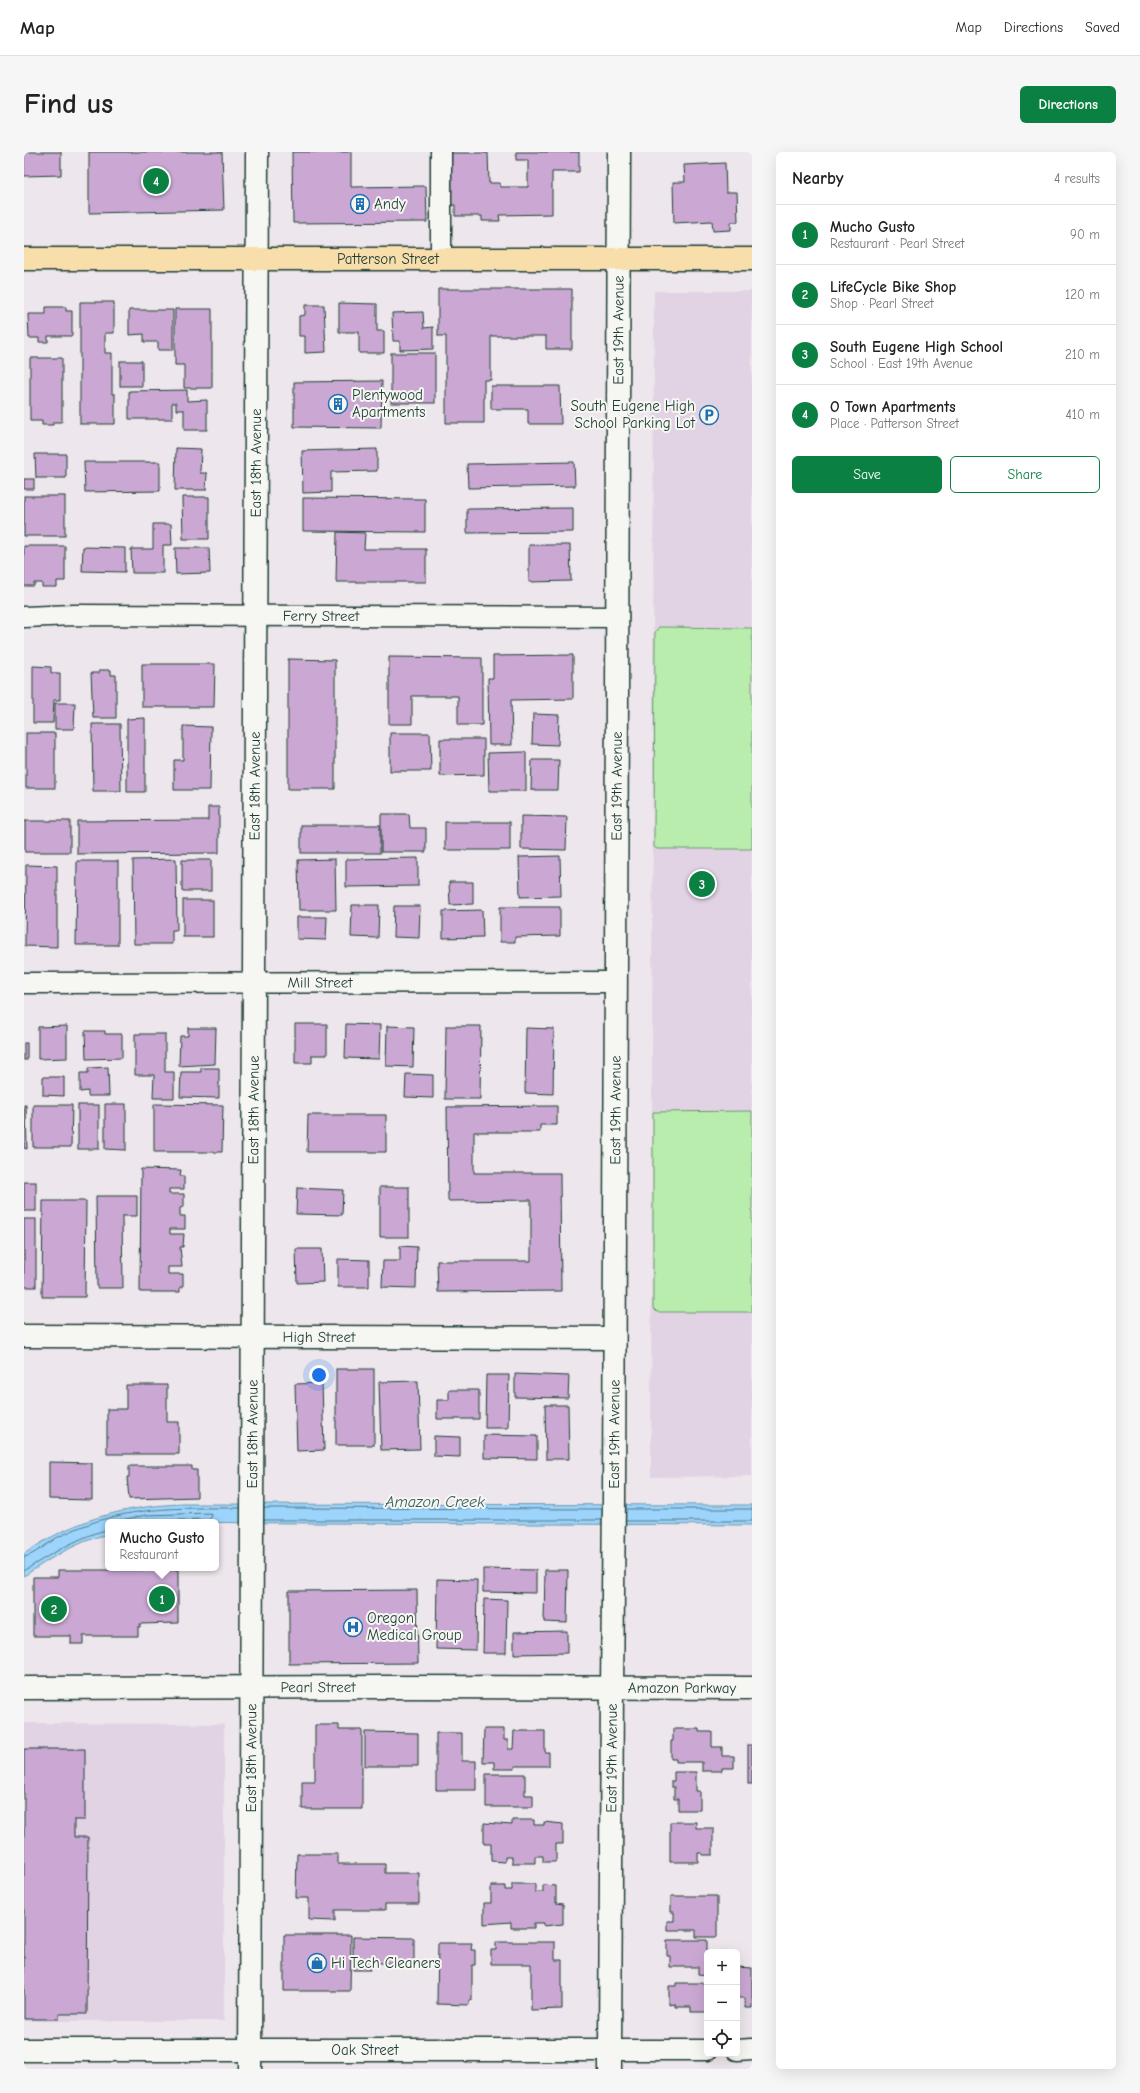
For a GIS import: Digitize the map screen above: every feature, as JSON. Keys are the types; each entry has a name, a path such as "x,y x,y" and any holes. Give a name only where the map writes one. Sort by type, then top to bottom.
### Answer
{"main road":[{"name":"East 18th Avenue","path":"250,2060 254,1529 254,616 257,152"},
{"name":"East 19th Avenue","path":"610,2059 614,1527 619,152"},
{"name":"Patterson Street","path":"24,259 752,259"},
{"name":"High Street","path":"24,1336 614,1338"},
{"name":"Pearl Street","path":"24,1688 612,1687"},
{"name":"Amazon Parkway","path":"612,1687 752,1688"},
{"name":"Oak Street","path":"24,2050 250,2060 610,2059"}],"street":[{"path":"441,152 441,258"},
{"name":"Ferry Street","path":"24,617 618,617"},
{"name":"Mill Street","path":"24,983 616,982"},
{"name":"Oak Street","path":"610,2059 704,2050"},
{"path":"740,2050 752,2050"}],"shaded area":[{"path":"654,291 752,291 752,1476 651,1477"},
{"path":"24,1723 224,1724 224,2021 24,2021"}],"green space":[{"path":"659,627 752,628 752,849 657,849 654,847 655,632"},
{"path":"752,1111 752,1312 657,1312 653,1308 653,1112"}],"water":[{"path":"180,1504 752,1505 752,1525 219,1523 219,1519 105,1519 105,1535 75,1546 24,1576 24,1554 61,1532 98,1517 138,1508"}],"building":[{"path":"24,152 61,152 61,175 24,176"},
{"path":"89,152 222,152 224,210 89,213"},
{"name":"Andy","path":"292,152 351,152 351,187 426,186 427,222 293,223"},
{"path":"516,152 579,152 579,172 552,172 552,214 499,215 500,221 482,221 482,216 455,216 455,205 450,205 450,153 488,153 489,183 500,183 500,187 528,187 528,160 516,160"},
{"path":"725,163 726,192 737,192 738,222 731,222 731,230 713,231 712,221 674,223 673,182 685,182 684,165"},
{"path":"438,289 572,289 572,349 546,349 546,336 491,336 491,380 484,380 484,423 446,423 446,336 438,336"},
{"path":"80,302 114,302 114,333 105,333 105,353 112,353 112,394 115,394 115,424 80,424"},
{"path":"339,303 377,304 377,331 384,331 384,353 359,353 359,332 339,332"},
{"path":"305,305 324,305 326,352 305,353 305,336 299,336 299,316 305,315"},
{"path":"46,307 66,307 66,311 72,311 72,336 48,336 48,342 39,342 39,338 29,338 28,314 46,314"},
{"path":"175,309 212,309 212,388 184,388 184,365 175,365"},
{"path":"129,310 173,310 173,350 158,350 158,342 144,342 144,334 129,335"},
{"path":"423,312 424,328 433,327 433,349 400,350 400,341 393,341 392,313"},
{"path":"391,353 435,353 435,403 391,403"},
{"path":"30,358 62,358 62,422 53,422 53,425 42,425 42,421 30,421"},
{"path":"120,361 142,361 142,386 120,386"},
{"name":"Plentywood Apartments","path":"382,381 381,428 294,427 294,382"},
{"path":"491,386 560,386 561,424 528,424 528,409 491,409"},
{"path":"187,390 187,401 207,400 207,430 184,430 184,410 176,410 176,403 172,403 172,419 129,419 129,391"},
{"path":"176,448 201,449 200,473 207,473 206,490 175,490"},
{"path":"377,449 377,471 331,472 331,492 303,493 302,451"},
{"path":"35,454 66,454 66,478 36,478"},
{"path":"84,462 160,462 160,491 85,492"},
{"path":"574,462 575,486 468,488 467,464"},
{"path":"24,479 34,479 34,489 24,489"},
{"path":"24,496 65,496 65,536 24,536"},
{"path":"182,497 209,497 209,539 183,539"},
{"path":"303,498 425,499 425,532 303,531"},
{"path":"573,508 573,532 467,533 467,509"},
{"path":"153,524 171,524 172,545 163,545 163,573 132,573 131,549 153,549"},
{"path":"337,532 365,533 364,549 426,549 426,582 336,582"},
{"path":"529,545 570,545 571,581 529,582"},
{"path":"24,546 65,546 65,581 57,581 57,587 42,587 42,583 34,583 34,586 24,586"},
{"path":"83,547 125,548 125,572 82,571"},
{"path":"175,548 209,548 210,573 176,574"},
{"path":"573,655 573,699 511,700 512,745 489,745 488,678 493,678 493,656"},
{"path":"389,657 482,658 482,725 458,725 458,696 412,696 412,724 389,724"},
{"path":"288,659 335,660 335,789 288,789"},
{"path":"142,664 215,664 214,707 142,707"},
{"path":"33,666 51,667 51,673 60,673 60,700 54,700 53,723 33,723"},
{"path":"99,670 111,670 111,675 116,675 116,718 93,718 91,673 99,673"},
{"path":"55,703 75,703 74,729 55,729"},
{"path":"533,714 559,715 558,745 532,744"},
{"path":"145,718 145,792 127,792 127,719"},
{"path":"92,724 120,724 121,791 93,791"},
{"path":"183,726 211,727 210,790 174,790 174,760 183,760"},
{"path":"26,733 55,733 55,788 26,788"},
{"path":"390,733 430,733 431,771 390,771"},
{"path":"440,739 484,739 484,775 440,776"},
{"path":"526,752 526,791 489,791 488,753"},
{"path":"532,760 559,760 558,790 531,790"},
{"path":"208,807 219,807 219,853 77,854 77,821 208,820"},
{"path":"381,814 409,814 410,828 426,828 426,852 381,852"},
{"path":"521,816 567,817 566,850 521,849"},
{"path":"25,821 70,821 70,852 25,852"},
{"path":"445,822 510,822 510,850 445,850"},
{"path":"301,825 380,825 380,853 301,853"},
{"path":"560,856 561,896 520,897 519,857"},
{"path":"418,858 418,886 346,887 346,859"},
{"path":"176,859 177,930 172,930 172,944 134,944 133,860"},
{"path":"335,859 336,910 299,910 298,860"},
{"path":"182,860 211,860 211,891 182,891"},
{"path":"77,861 118,861 118,945 76,945"},
{"path":"26,865 57,866 57,947 25,946"},
{"path":"449,882 473,882 473,904 450,905"},
{"path":"183,900 213,900 213,937 183,937"},
{"path":"352,905 379,905 378,938 351,937"},
{"path":"394,906 420,906 419,938 393,937"},
{"path":"500,907 560,907 560,936 515,937 515,942 500,942"},
{"path":"482,910 483,937 443,938 443,911"},
{"path":"297,917 327,917 326,940 297,939"},
{"path":"295,1024 327,1024 327,1055 312,1055 312,1063 295,1063"},
{"path":"346,1024 380,1025 379,1059 345,1058"},
{"path":"67,1026 67,1058 38,1059 38,1027"},
{"path":"387,1026 414,1027 413,1067 386,1066"},
{"path":"446,1026 481,1026 480,1099 445,1099"},
{"path":"188,1028 216,1028 215,1064 179,1066 180,1036 188,1036"},
{"path":"526,1028 554,1029 553,1094 525,1093"},
{"path":"85,1031 105,1031 105,1034 122,1034 122,1058 86,1059"},
{"path":"135,1034 165,1034 165,1072 174,1072 174,1098 153,1098 154,1075 135,1075"},
{"path":"24,1043 27,1043 27,1060 24,1060"},
{"path":"108,1067 109,1096 88,1096 88,1091 80,1092 80,1073 88,1073 88,1068"},
{"path":"201,1068 219,1068 219,1098 180,1097 181,1072 201,1072"},
{"path":"406,1074 433,1075 433,1098 405,1097"},
{"path":"43,1077 64,1077 64,1096 43,1095"},
{"path":"105,1104 126,1104 126,1150 105,1149"},
{"path":"154,1104 223,1105 222,1152 154,1152"},
{"path":"24,1105 26,1105 27,1149 24,1148"},
{"path":"33,1105 72,1105 71,1147 33,1147"},
{"path":"78,1105 99,1105 99,1149 78,1149"},
{"path":"557,1106 557,1125 540,1125 540,1132 474,1132 474,1173 560,1173 561,1291 438,1292 437,1261 531,1261 531,1200 448,1201 447,1107"},
{"path":"308,1115 386,1115 386,1152 307,1152"},
{"path":"141,1169 181,1170 180,1176 184,1176 184,1189 169,1189 169,1194 184,1194 184,1207 180,1208 180,1216 185,1216 185,1229 170,1229 170,1234 184,1234 183,1247 180,1247 182,1267 168,1267 168,1274 183,1274 183,1287 180,1287 180,1292 140,1292"},
{"path":"24,1182 36,1182 36,1211 24,1211"},
{"path":"380,1187 409,1187 409,1237 380,1237"},
{"path":"297,1188 343,1190 342,1215 296,1214"},
{"path":"96,1196 137,1196 137,1216 122,1216 123,1288 97,1288"},
{"path":"43,1201 86,1201 85,1297 42,1297"},
{"path":"24,1219 36,1219 36,1287 24,1287"},
{"path":"400,1246 417,1247 416,1288 382,1287 383,1261 400,1261"},
{"path":"296,1249 322,1249 323,1282 297,1283"},
{"path":"338,1259 369,1260 369,1287 338,1287"},
{"path":"336,1369 374,1369 374,1445 336,1445"},
{"path":"515,1374 569,1376 568,1398 515,1397"},
{"path":"486,1375 509,1375 508,1428 485,1428"},
{"path":"418,1381 420,1449 381,1450 379,1382"},
{"path":"322,1383 324,1450 297,1451 295,1384"},
{"path":"126,1385 167,1385 167,1422 179,1422 179,1454 107,1454 107,1409 126,1409"},
{"path":"449,1390 479,1390 479,1419 437,1419 437,1400 449,1400"},
{"path":"545,1405 568,1405 569,1459 546,1459"},
{"path":"484,1435 537,1436 537,1459 484,1458"},
{"path":"434,1436 460,1437 460,1457 434,1456"},
{"path":"49,1462 92,1463 92,1500 49,1499"},
{"path":"129,1466 192,1466 192,1470 197,1470 197,1497 129,1499 127,1477 129,1477"},
{"path":"483,1569 536,1570 536,1593 483,1592"},
{"path":"58,1570 178,1571 178,1623 140,1624 140,1627 138,1627 138,1636 83,1636 83,1644 71,1644 71,1636 33,1636 33,1577 58,1577"},
{"path":"545,1570 568,1570 567,1623 544,1622"},
{"path":"437,1579 477,1580 476,1650 436,1649"},
{"name":"Oregon Medical Group","path":"417,1590 418,1663 289,1664 289,1591"},
{"path":"484,1599 507,1600 506,1653 483,1653"},
{"path":"567,1631 567,1653 514,1654 514,1632"},
{"path":"315,1725 339,1725 339,1730 362,1730 362,1809 302,1809 302,1781 315,1781"},
{"path":"484,1729 504,1729 504,1740 508,1740 508,1749 513,1749 514,1731 545,1731 545,1752 549,1752 549,1766 515,1766 515,1769 494,1769 494,1762 483,1762"},
{"path":"673,1729 699,1729 699,1732 712,1732 712,1747 722,1747 722,1756 734,1756 734,1768 722,1768 722,1771 702,1771 702,1762 676,1762 676,1759 671,1759"},
{"path":"365,1732 418,1733 418,1766 365,1766"},
{"path":"436,1733 462,1733 462,1761 476,1761 476,1790 436,1790"},
{"path":"748,1745 752,1745 752,1784 748,1784"},
{"path":"24,1749 85,1749 85,1820 74,1820 74,1837 88,1837 87,2014 59,2014 59,2019 24,2019"},
{"path":"674,1772 696,1772 696,1791 700,1791 700,1810 678,1810 678,1799 674,1799 674,1787 671,1787 671,1781 674,1781"},
{"path":"486,1774 525,1774 525,1795 533,1795 533,1807 486,1807"},
{"path":"512,1820 534,1820 534,1825 544,1825 544,1822 563,1824 563,1844 556,1844 556,1862 543,1862 543,1856 535,1856 535,1863 512,1863 512,1857 505,1857 505,1862 491,1861 491,1844 484,1844 484,1823 512,1825"},
{"path":"670,1822 696,1822 696,1828 713,1828 713,1855 702,1855 702,1853 698,1853 698,1862 670,1862"},
{"path":"297,1854 338,1854 338,1864 385,1864 385,1873 419,1873 419,1904 385,1904 385,1910 335,1910 335,1921 309,1920 309,1898 296,1898"},
{"path":"512,1884 535,1884 535,1892 543,1892 543,1885 556,1886 556,1903 563,1904 563,1924 544,1926 544,1923 534,1923 534,1928 511,1928 511,1922 484,1924 484,1903 491,1903 491,1886 505,1886 505,1890 512,1890"},
{"path":"671,1896 717,1896 717,1937 696,1937 696,1930 667,1930 667,1921 674,1921 674,1912 671,1912"},
{"name":"Hi Tech Cleaners","path":"284,1935 351,1935 350,1991 284,1991"},
{"path":"353,1937 414,1938 414,1963 370,1963 370,1970 353,1970"},
{"path":"667,1940 707,1940 707,1949 704,1949 704,1976 698,1975 698,1967 670,1967 670,1956 667,1956"},
{"path":"496,1942 555,1942 555,1960 562,1960 562,2009 531,2010 531,1964 491,1964 491,1950 496,1950"},
{"path":"438,1943 472,1943 471,1950 475,1950 475,1965 472,1965 472,2000 469,2000 469,2005 437,2004"},
{"path":"740,1967 752,1968 752,2008 745,2008 745,1998 740,1998"},
{"path":"676,1983 704,1983 704,2012 691,2012 691,2007 675,2007 675,2004 669,2005 669,1986 676,1986"}],"place":[{"name":"O Town Apartments","path":"156,181"},
{"name":"Andy","path":"360,204"},
{"name":"Plentywood Apartments","path":"338,404"},
{"name":"South Eugene High School Parking Lot","path":"709,415"},
{"name":"South Eugene High School","path":"702,884"},
{"name":"Mucho Gusto","path":"162,1599"},
{"name":"LifeCycle Bike Shop","path":"54,1609"},
{"name":"Oregon Medical Group","path":"353,1627"},
{"name":"Hi Tech Cleaners","path":"317,1963"}],"water label":[{"name":"Amazon Creek","path":"435,1501"}]}
